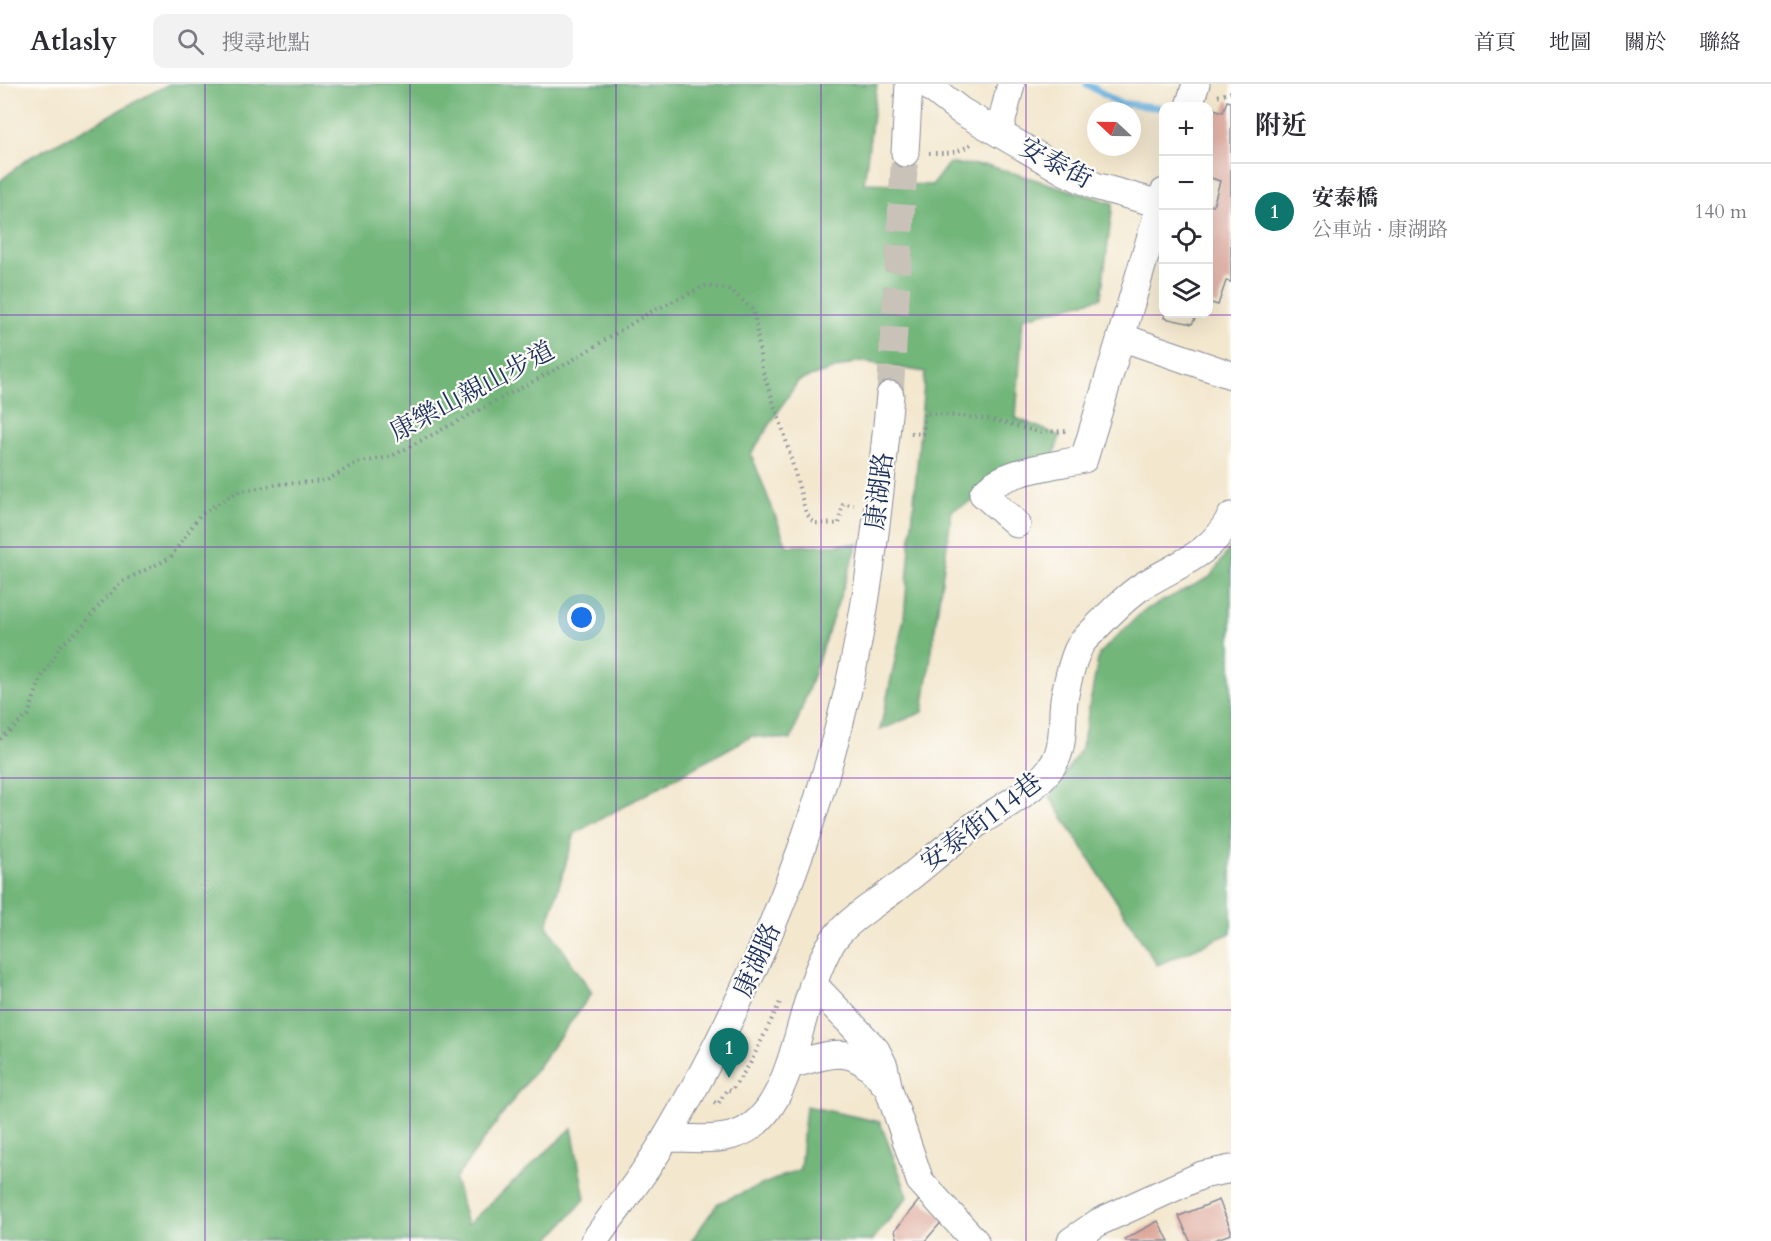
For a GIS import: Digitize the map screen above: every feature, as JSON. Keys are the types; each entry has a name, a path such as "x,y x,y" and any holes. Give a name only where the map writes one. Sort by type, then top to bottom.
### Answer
{"street":[{"name":"安泰街","path":"926,84 961,111 1064,171 1095,186 1159,197"},
{"path":"992,128 1011,84"},
{"path":"1190,102 1196,84"},
{"path":"905,153 908,97"},
{"name":"安泰街","path":"1121,337 1159,208"},
{"path":"1017,524 983,494 989,486 1011,475 1084,459 1121,337 1231,375"},
{"name":"康湖路","path":"594,1241 666,1138 692,1091 738,1002 768,937 800,855 847,693 862,618 878,507 890,395"},
{"name":"安泰街114巷","path":"666,1138 734,1136 749,1129 762,1117 775,1097 790,1065 813,984 826,950 839,933 855,917 896,888 975,825 1040,780 1052,767 1058,754 1062,739 1067,682 1075,656 1082,643 1131,595 1144,585 1184,564 1208,546 1218,536 1231,516"},
{"path":"813,984 876,1050 884,1066 889,1090 920,1181 975,1241"},
{"path":"790,1065 826,1056 852,1055 869,1066 889,1090"},
{"path":"1071,1241 1099,1222 1202,1175 1231,1169"}],"path":[{"path":"905,153 951,153 963,150 992,128"},
{"name":"康樂山親山步道","path":"0,739 28,716 41,678 61,645 81,628 121,582 170,558 200,515 237,492 280,484 326,481 356,464 390,457 566,364 647,314 705,286 731,290 754,311 762,369 784,433 806,513 814,523 839,524 843,504 878,507"},
{"path":"886,431 923,434 925,413 989,419 1039,432 1093,430"},
{"path":"692,1091 718,1104 727,1089 731,1092 750,1064 784,993"}],"green space":[{"path":"169,84 877,84 864,183 932,185 948,164 987,165 1113,203 1101,298 1023,318 1016,418 1060,436 1048,473 1037,474 952,510 923,712 880,730 904,618 925,372 859,361 798,381 751,454 787,546 858,544 791,740 752,736 575,833 547,926 592,993 455,1179 467,1225 572,1128 585,1199 548,1241 0,1241 0,181 27,159"},
{"path":"1231,547 1231,933 1157,965 1050,797 1082,747 1099,654 1143,611 1210,577"},
{"path":"806,1106 880,1122 908,1196 872,1241 691,1241 718,1203 800,1169"}],"building":[{"path":"1227,101 1231,102 1231,282 1226,281 1218,305 1213,304 1213,206 1220,181 1213,179 1213,109 1223,112"},
{"path":"1164,318 1196,318 1192,324"},
{"path":"920,1199 944,1219 925,1241 898,1241 895,1230"},
{"path":"1219,1200 1231,1234 1211,1241 1190,1241 1179,1216"},
{"path":"1158,1221 1169,1241 1126,1241 1125,1239"}],"waterway":[{"path":"1087,84 1118,103 1159,107"}],"tunnel":[{"path":"890,395 905,153"}],"place":[{"name":"安泰橋","path":"729,1078"}]}
